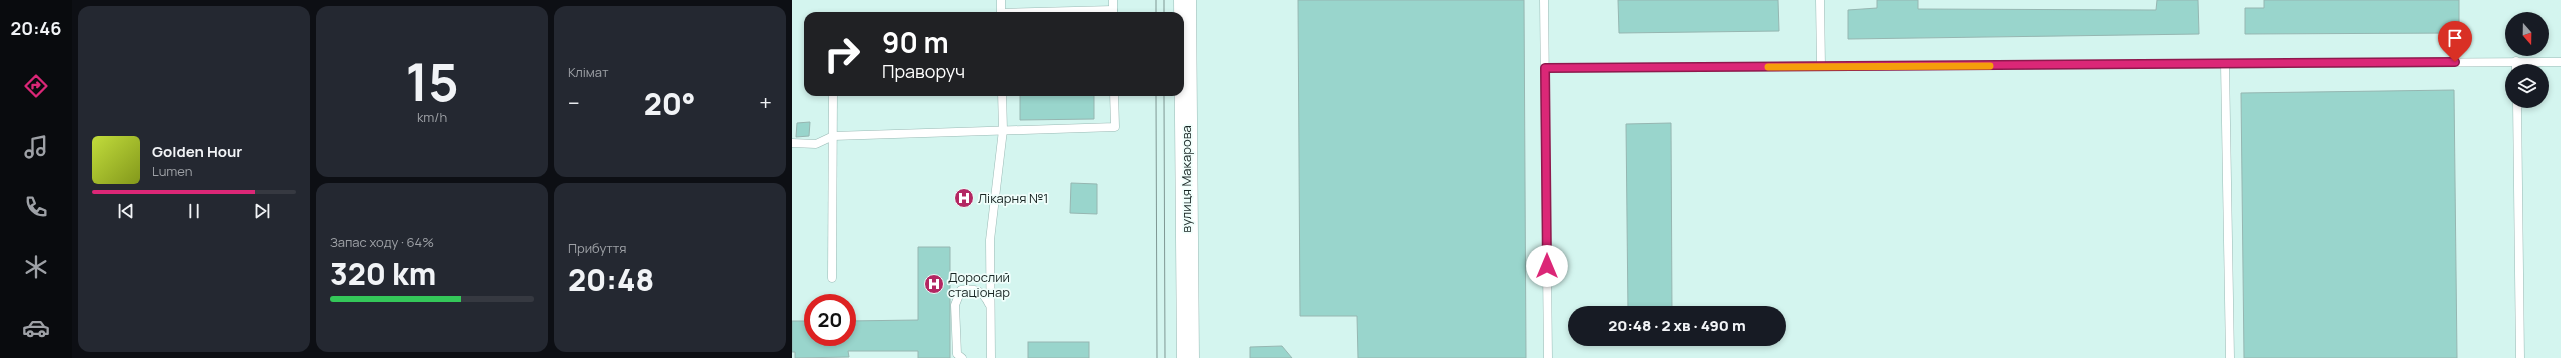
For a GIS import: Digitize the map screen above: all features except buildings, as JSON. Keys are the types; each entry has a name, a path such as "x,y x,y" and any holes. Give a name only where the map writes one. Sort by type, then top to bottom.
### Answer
{"main road":[{"name":"вулиця Макарова","path":"1185,0 1188,358"}],"lane":[{"path":"1001,0 1001,12"},
{"path":"1113,0 1113,12"},
{"path":"1544,0 1548,358"},
{"path":"1820,0 1821,66"},
{"path":"1545,68 2516,61 2561,62"},
{"path":"2225,64 2230,358"},
{"path":"832,278 833,96"},
{"path":"991,358 990,240 1003,130 1002,96"},
{"path":"792,143 816,144 833,136 1115,127 1114,96"},
{"path":"2517,108 2520,358"},
{"path":"962,358 957,354 955,305 961,290 974,288 984,294 991,306"}],"tram line":[{"path":"1156,0 1156,12"},
{"path":"1164,0 1164,12"},
{"path":"1156,96 1157,358"},
{"path":"1164,96 1165,358"}],"slow traffic":[{"path":"1768,67 1990,66"}],"place":[{"name":"Лікарня №1","path":"964,198"},
{"name":"Дорослий стаціонар","path":"934,284"}],"route":[{"path":"1547,266 1545,68 2455,62"}]}
